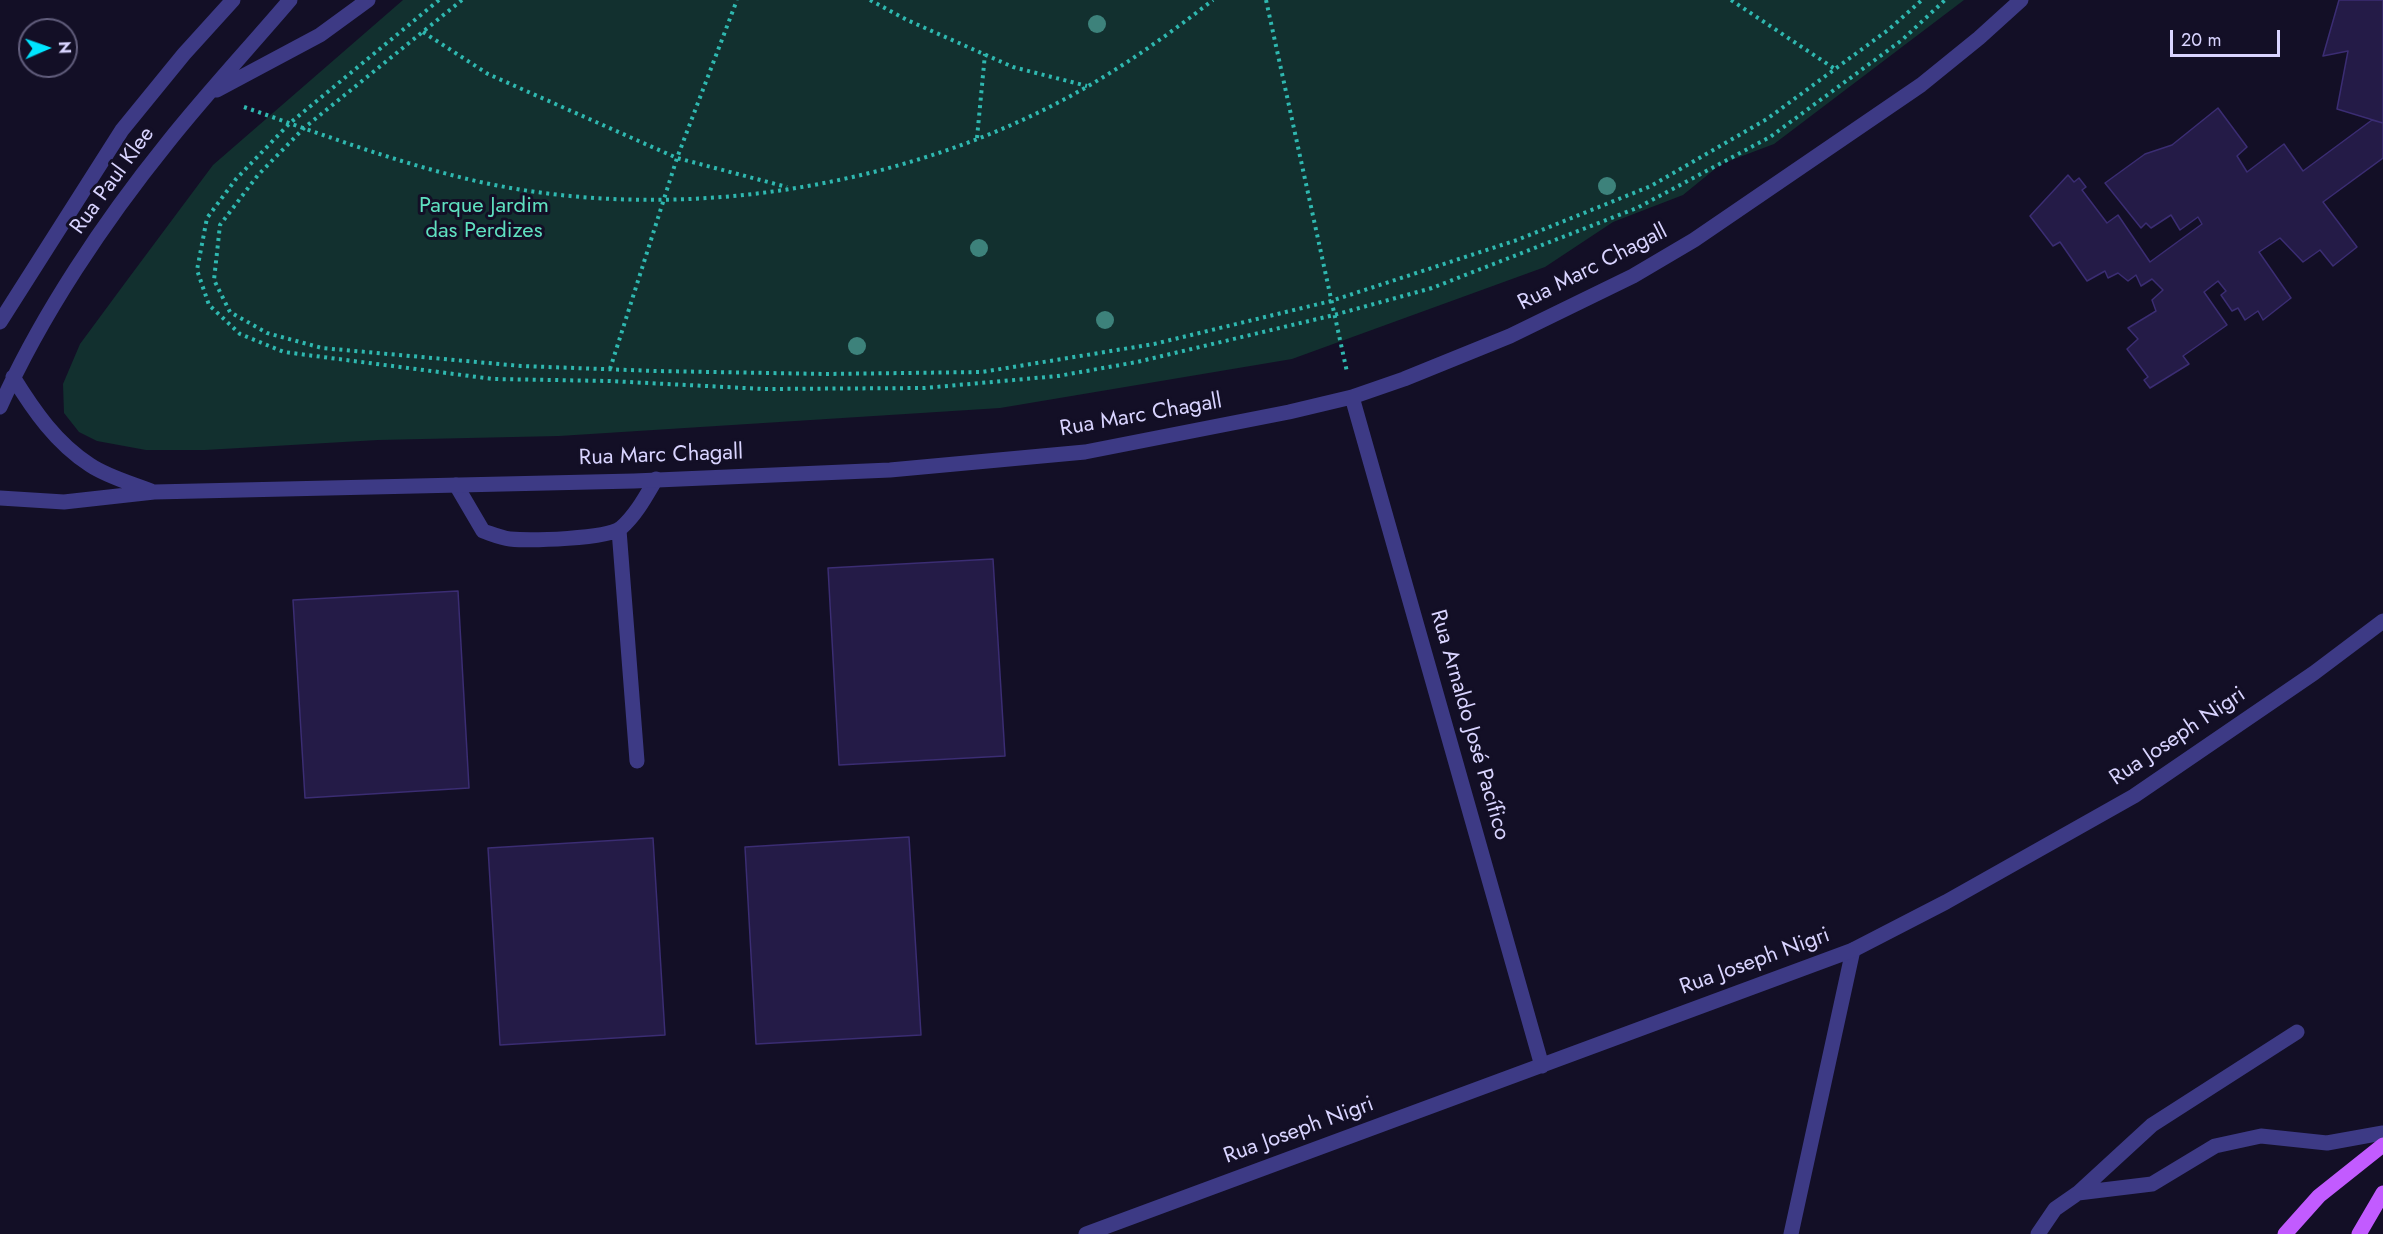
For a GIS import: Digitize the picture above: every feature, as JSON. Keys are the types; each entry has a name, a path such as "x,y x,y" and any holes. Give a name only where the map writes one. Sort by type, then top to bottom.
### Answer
{"main road":[{"path":"2285,1234 2319,1196 2383,1145"},
{"path":"2359,1234 2383,1193"}],"street":[{"name":"Rua Paul Klee","path":"0,321 122,130 184,54 233,0"},
{"name":"Rua Paul Klee","path":"0,407 13,377 96,240 169,141 290,0"},
{"path":"209,95 321,35 368,0"},
{"name":"Rua Marc Chagall","path":"0,498 64,502 154,492 656,479 890,470 1085,453 1352,397 1404,379 1510,336 1633,276 1694,240 1922,85 2021,0"},
{"name":"Rua Marc Chagall","path":"13,377 38,417 74,453 91,466 154,492"},
{"name":"Rua Arnaldo José Pacífico","path":"1352,397 1542,1066"},
{"path":"456,484 483,531 509,539 595,536 619,530 638,509 656,479"},
{"path":"619,530 637,761"},
{"name":"Rua Joseph Nigri","path":"1086,1234 1853,950 1946,902 2134,796 2314,673 2383,621"},
{"path":"1791,1234 1853,950"},
{"path":"2038,1234 2055,1209 2079,1193 2152,1125 2297,1032"},
{"path":"2079,1193 2152,1184 2215,1146 2261,1136 2327,1143 2383,1133"}],"path":[{"path":"439,0 290,123 236,179 207,218 197,270 208,305 240,334 284,352 493,379 609,381 764,389 925,388 1058,376 1125,364 1334,315 1432,288 1637,208 1770,137 1902,40 1945,0"},
{"path":"462,0 304,128 258,175 220,225 214,280 230,312 267,333 322,348 521,366 826,374 982,372 1154,344 1331,301 1517,240 1651,186 1767,119 1888,30 1922,0"},
{"path":"609,369 677,158 737,0"},
{"path":"870,0 908,20 1013,67 1088,86"},
{"path":"209,95 401,162 487,183 575,196 664,200 752,194 840,180 915,160 1009,126 1088,86 1164,38 1213,0"},
{"path":"1266,0 1352,397"},
{"path":"1731,0 1835,69"},
{"path":"423,32 488,74 677,158 791,188"},
{"path":"976,138 984,54"}],"green space":[{"name":"Parque Jardim das Perdizes","path":"403,0 1964,0 1774,144 1721,164 1683,195 1613,222 1545,267 1292,359 1000,408 559,436 378,440 205,450 146,450 97,441 79,432 64,413 63,384 80,344 213,165"}],"building":[{"path":"2339,0 2383,0 2383,123 2337,109 2348,51 2323,56"},
{"path":"2218,108 2247,147 2237,156 2247,172 2284,144 2303,171 2372,120 2383,123 2383,158 2323,202 2357,247 2333,266 2320,250 2303,262 2280,238 2259,252 2291,298 2263,320 2258,311 2245,320 2238,308 2232,311 2221,295 2226,291 2218,281 2204,292 2227,325 2183,356 2189,364 2150,388 2144,380 2148,377 2127,349 2138,339 2128,328 2156,311 2152,300 2163,290 2152,279 2141,286 2136,275 2128,281 2118,273 2108,278 2105,271 2087,281 2060,242 2053,246 2030,216 2068,175 2074,182 2079,178 2086,187 2082,190 2107,223 2118,215 2150,262 2202,224 2198,217 2180,230 2171,215 2151,228 2146,223 2141,228 2105,183 2145,154 2172,145"},
{"path":"993,559 1005,756 839,765 828,568"},
{"path":"458,591 469,788 305,798 293,600"},
{"path":"909,837 921,1035 756,1044 745,847"},
{"path":"653,838 665,1035 500,1045 488,848"}]}
